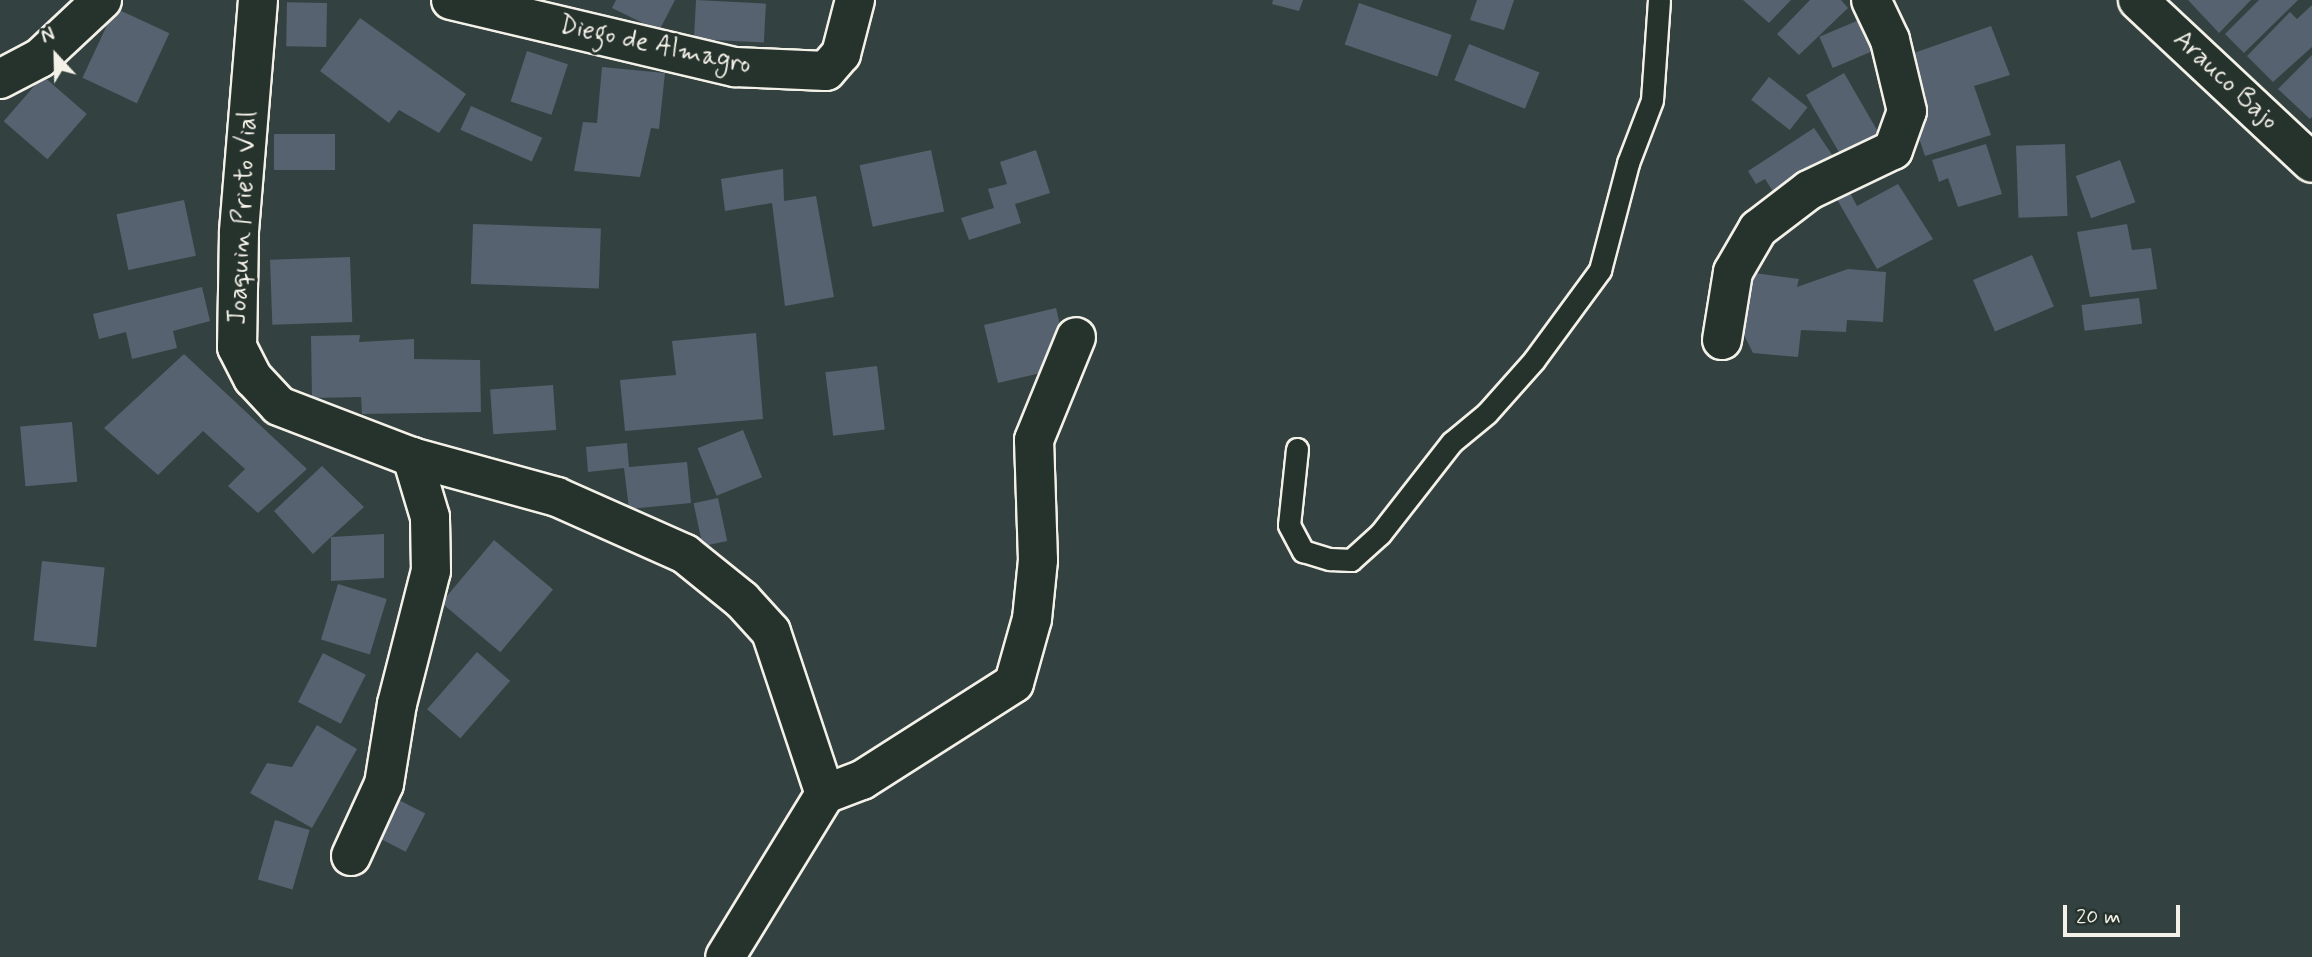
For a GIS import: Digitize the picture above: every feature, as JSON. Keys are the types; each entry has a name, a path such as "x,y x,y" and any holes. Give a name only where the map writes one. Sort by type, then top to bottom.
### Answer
{"street":[{"path":"0,79 40,58 102,0"},
{"name":"Joaquin Prieto Vial","path":"258,0 239,233 237,347 253,378 279,406 412,457 557,497 685,554 742,600 771,632 825,794"},
{"name":"Diego de Almagro","path":"451,0 735,67 826,71 841,54 855,0"},
{"path":"1722,340 1733,272 1758,229 1809,190 1892,150 1907,111 1890,40 1871,0"},
{"name":"Arauco Bajo","path":"2138,0 2312,163"},
{"path":"725,957 825,794 862,780 1014,683 1032,619 1038,560 1034,440 1076,337"},
{"path":"351,856 383,784 397,704 431,571 430,517 412,457"}],"lane":[{"path":"1297,449 1289,525 1303,551 1330,559 1351,560 1380,534 1452,442 1487,413 1534,360 1600,270 1628,163 1652,100 1659,0"}],"building":[{"path":"616,0 675,0 659,31 612,8"},
{"path":"696,0 766,4 764,43 694,39"},
{"path":"1273,0 1303,0 1299,11 1272,4"},
{"path":"1477,0 1514,0 1504,30 1470,20"},
{"path":"1743,0 1791,0 1769,23"},
{"path":"1810,0 1841,0 1848,8 1799,55 1777,34"},
{"path":"2188,0 2251,0 2219,33"},
{"path":"2259,0 2298,0 2244,53 2225,34"},
{"path":"287,2 327,3 326,47 286,46"},
{"path":"1359,3 1452,35 1437,77 1345,45"},
{"path":"2312,5 2312,47 2273,82 2247,56 2290,12 2297,19"},
{"path":"115,8 169,33 137,103 82,78"},
{"path":"360,18 466,94 439,133 399,110 389,123 320,71"},
{"path":"1859,20 1872,51 1833,68 1819,37"},
{"path":"1991,26 2010,75 1974,86 1991,135 1925,156 1916,129 1924,126 1916,100 1926,97 1911,54"},
{"path":"1469,44 1539,72 1525,109 1454,80"},
{"path":"527,51 568,64 552,115 511,101"},
{"path":"2312,55 2312,117 2310,119 2278,89"},
{"path":"602,67 665,73 659,129 651,128 640,177 574,171 583,122 597,123"},
{"path":"1844,73 1880,135 1842,157 1806,95"},
{"path":"43,76 87,114 47,159 4,121"},
{"path":"1769,77 1808,107 1790,130 1751,100"},
{"path":"471,106 542,138 532,161 460,130"},
{"path":"1814,128 1835,159 1776,196 1765,179 1756,184 1748,171"},
{"path":"274,134 335,134 335,170 274,170"},
{"path":"1986,144 2002,194 1958,207 1948,178 1939,182 1932,160"},
{"path":"2065,144 2068,216 2019,218 2016,146"},
{"path":"931,150 944,212 873,227 860,165"},
{"path":"1036,150 1050,193 1015,204 1021,223 969,240 961,218 994,208 988,189 1007,184 1000,162"},
{"path":"2120,160 2135,202 2091,218 2076,176"},
{"path":"783,169 784,201 816,196 834,297 785,306 772,203 725,211 721,179"},
{"path":"1898,184 1933,239 1877,269 1835,196 1848,189 1857,206"},
{"path":"184,200 196,256 128,270 117,214"},
{"path":"473,224 601,228 599,288 471,284"},
{"path":"2127,224 2132,250 2151,248 2157,289 2090,297 2077,232"},
{"path":"2032,255 2054,307 1995,332 1973,280"},
{"path":"350,257 352,322 272,325 270,260"},
{"path":"1848,269 1886,272 1883,322 1847,320 1846,332 1801,330 1798,357 1753,353 1741,329 1747,272 1799,279 1797,287"},
{"path":"202,287 210,321 173,331 177,348 132,359 126,332 99,339 93,314"},
{"path":"2139,298 2142,324 2085,331 2081,305"},
{"path":"1056,308 1064,342 1054,370 998,383 984,325"},
{"path":"756,333 763,419 625,431 620,380 676,375 672,341"},
{"path":"360,335 359,342 414,339 414,359 480,360 481,412 362,414 361,397 312,398 311,336"},
{"path":"184,354 307,469 258,513 228,486 245,469 203,431 158,475 104,428"},
{"path":"877,366 885,430 833,436 825,372"},
{"path":"553,385 556,430 493,434 490,389"},
{"path":"72,422 77,482 25,486 20,427"},
{"path":"743,430 762,477 717,496 698,448"},
{"path":"627,443 629,467 687,462 691,503 629,509 624,468 588,472 586,447"},
{"path":"322,466 364,507 313,554 274,511"},
{"path":"718,498 727,541 703,546 694,503"},
{"path":"384,534 384,578 331,581 331,537"},
{"path":"494,540 553,589 500,652 441,603"},
{"path":"42,561 105,568 96,647 34,641"},
{"path":"338,584 387,599 370,654 321,639"},
{"path":"477,652 510,681 460,738 427,709"},
{"path":"323,653 366,675 341,724 298,702"},
{"path":"317,725 357,749 312,828 250,793 267,763 292,767"},
{"path":"395,798 425,813 406,852 375,836"},
{"path":"275,820 310,830 293,890 258,880"}]}
